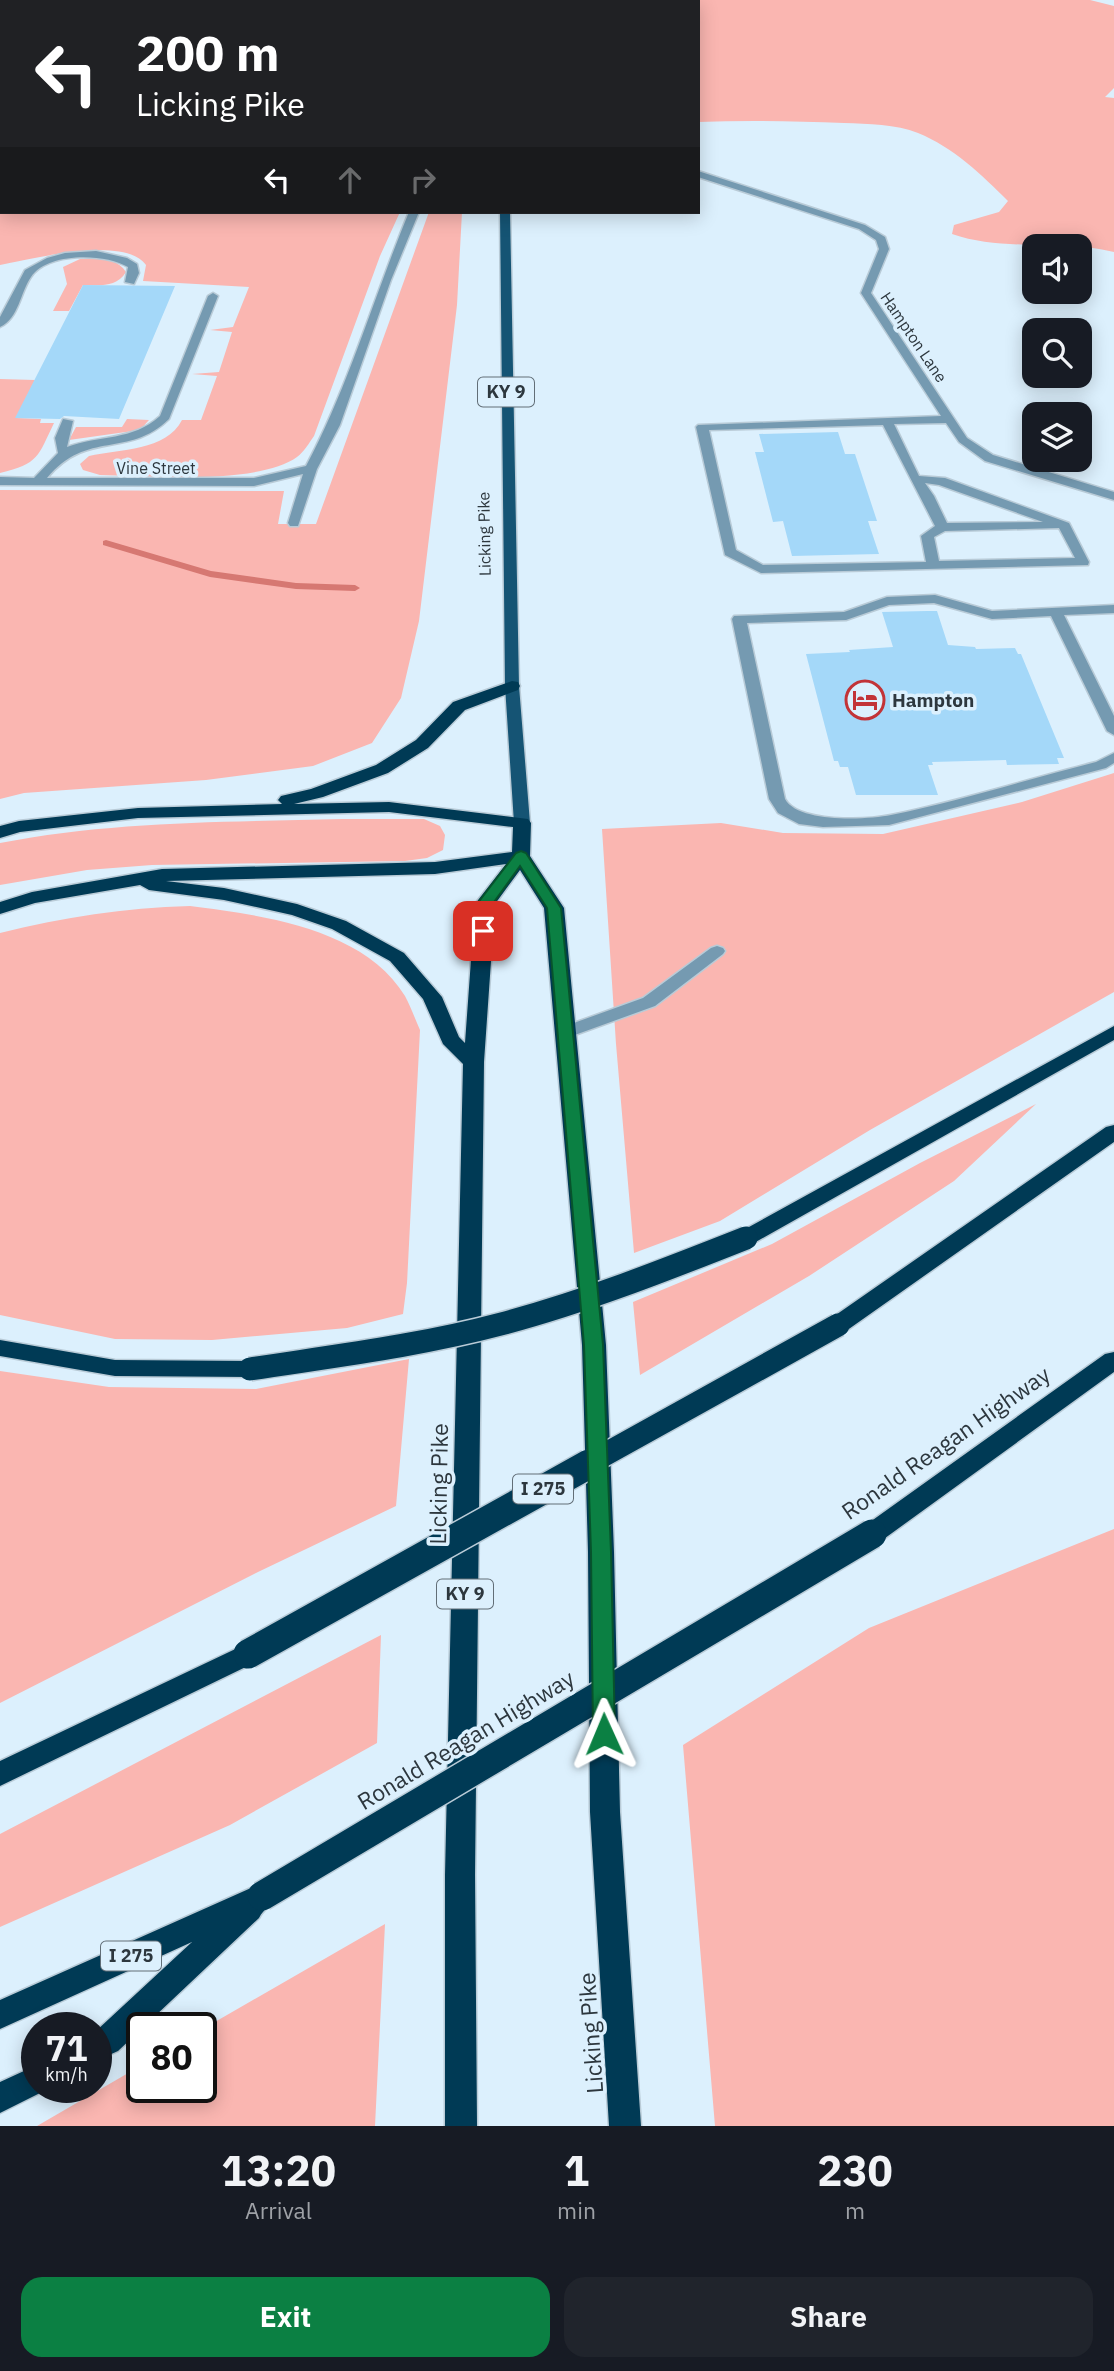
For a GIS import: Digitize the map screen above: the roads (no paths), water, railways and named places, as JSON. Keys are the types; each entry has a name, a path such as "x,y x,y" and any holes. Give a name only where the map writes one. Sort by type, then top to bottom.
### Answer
{"highway":[{"path":"231,810 317,793 382,769 422,744 459,706 512,686"},
{"path":"0,832 87,818 231,810 389,807 522,823"},
{"name":"Licking Pike","path":"522,823 521,856 554,908 594,1345 601,1552 605,1812 625,2126"},
{"path":"0,908 32,898 162,875 435,868 521,856"},
{"name":"Licking Pike","path":"461,2126 460,1875 474,1062 485,904 521,856"},
{"path":"133,880 169,889 223,894 297,910 339,925 397,957 432,998 450,1040 474,1062"},
{"path":"0,1348 115,1368 250,1369 390,1348 466,1333 597,1295 746,1238 1114,1032"},
{"name":"I 275","path":"0,1774 248,1654 838,1325 1114,1132"},
{"name":"Ronald Reagan Highway","path":"0,2015 262,1896 872,1534 1114,1360"},
{"path":"112,2036 262,1896"},
{"path":"0,2098 21,2087"}],"main road":[{"name":"Licking Pike","path":"506,214 512,686 522,823"}],"street":[{"name":"Hampton Lane","path":"700,175 862,227 881,239 884,249 866,293 963,440 989,458 1114,496"},
{"path":"294,523 311,469 334,425 386,280 413,214"},
{"path":"0,324 13,306 31,270 47,261 101,254 126,259 133,266 130,282"},
{"path":"37,482 57,458 74,448 153,431 165,417 213,296"},
{"path":"915,479 941,481 1065,526 1083,562 761,569 730,552 702,427 950,419"},
{"path":"64,454 60,449 60,439 67,421"},
{"path":"887,421 942,527"},
{"name":"Vine Street","path":"0,481 232,483 254,482 311,469"},
{"path":"933,565 927,536 942,527 1065,526"},
{"path":"1114,609 992,615 935,599 887,601 846,616 739,620 777,799 783,810 799,819 889,820 1101,765 1114,757"},
{"path":"1056,612 1114,731"},
{"path":"566,1032 649,1002 718,951"}],"waterway":[{"path":"106,543 210,574 296,586 355,588"}],"place":[{"name":"Hampton","path":"865,700"}]}
